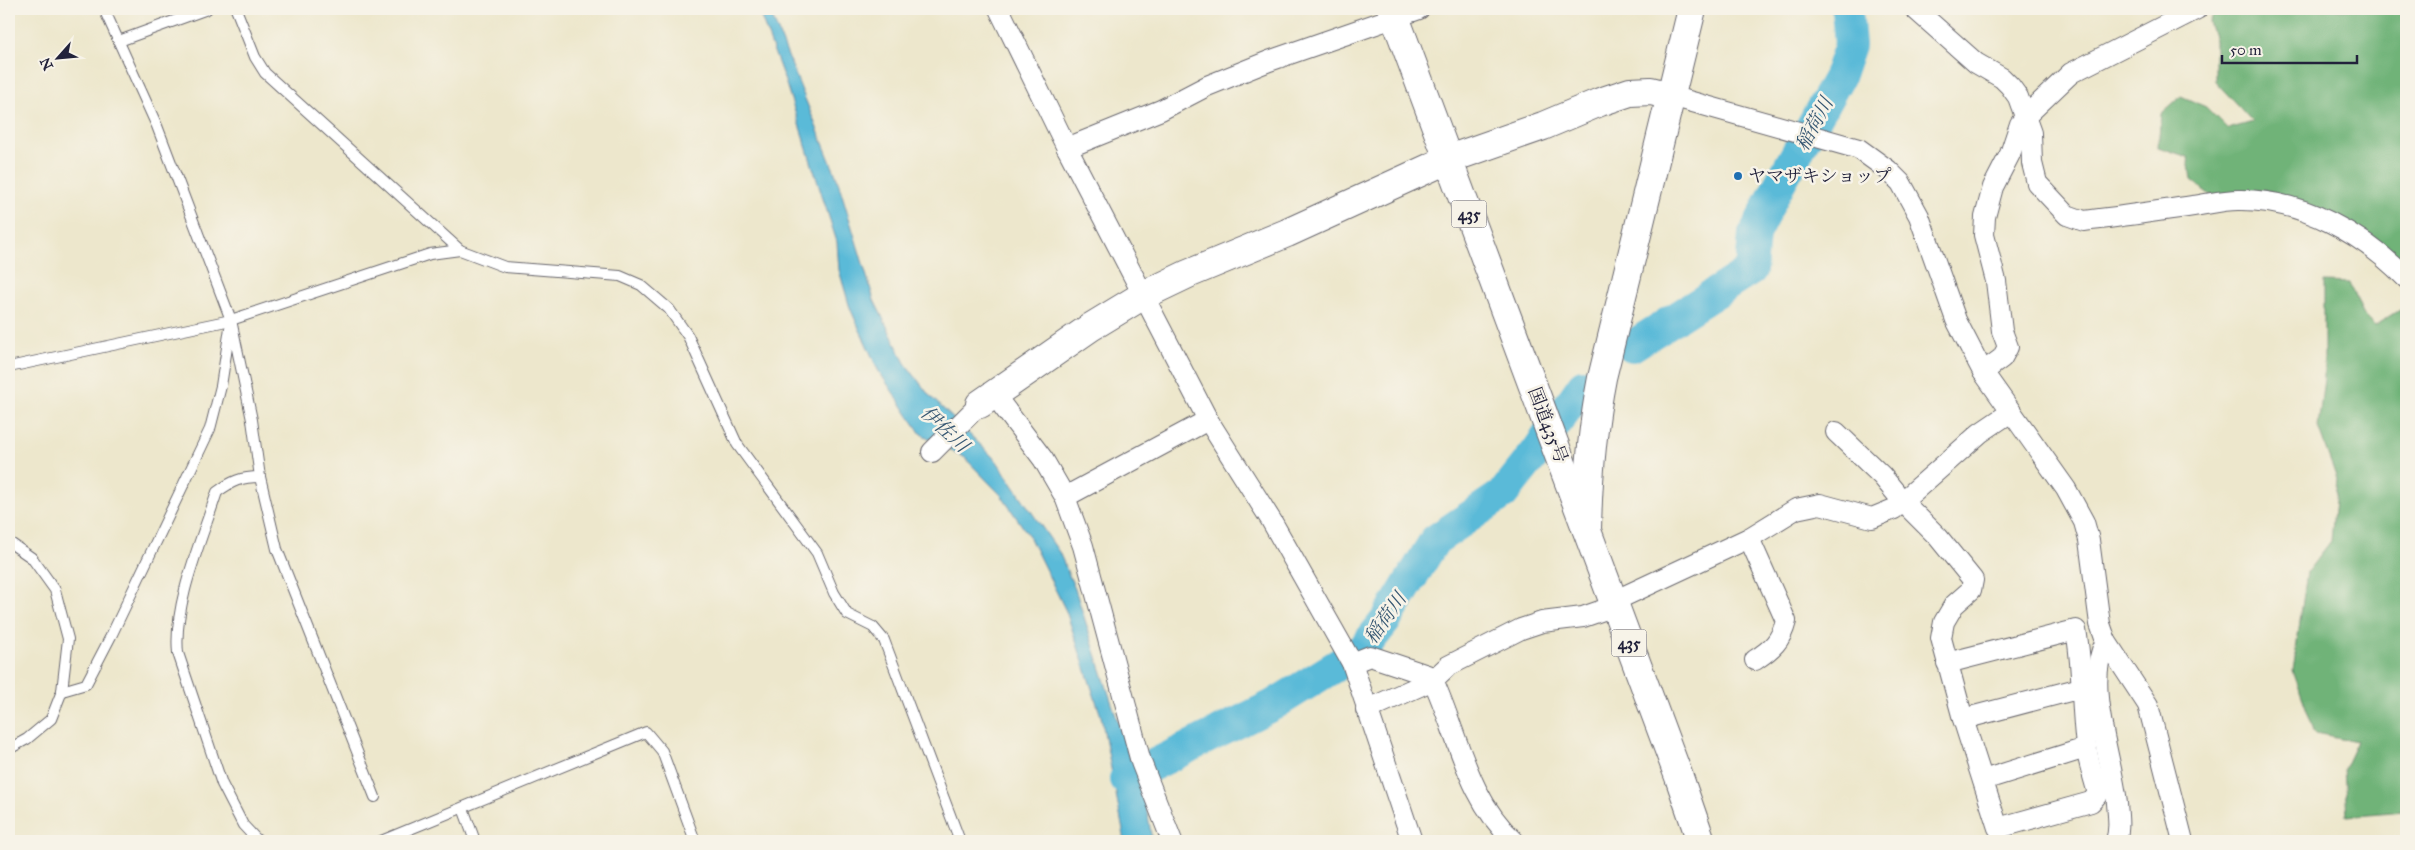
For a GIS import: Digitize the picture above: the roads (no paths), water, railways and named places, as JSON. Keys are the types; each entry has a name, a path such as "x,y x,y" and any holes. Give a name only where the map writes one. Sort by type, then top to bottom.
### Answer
{"main road":[{"path":"1587,530 1589,459 1595,413 1608,347 1692,9"},
{"name":"国道435号","path":"1403,12 1449,159 1614,601 1701,841"},
{"path":"987,398 1091,327 1142,296 1449,159 1630,92 1651,90 1671,96"}],"street":[{"path":"999,9 1142,296 1208,420 1271,520 1352,663 1366,710 1412,841"},
{"path":"1914,9 1970,58 2006,82 2018,97 2031,132 2032,163 2037,183 2067,215 2084,221 2238,200 2274,204 2315,215 2358,237 2392,264 2406,278"},
{"path":"1983,372 2002,358 2008,347 2002,331 1996,281 1984,234 1985,217 1994,187 2010,154 2020,124 2071,73 2197,9"},
{"path":"1067,148 1161,110 1207,86 1403,12"},
{"path":"1671,96 1860,149 1902,183 1919,216 1956,320 1983,372 2066,489 2084,522 2089,540 2100,624 2106,641 2148,705 2183,841"},
{"path":"932,452 987,398 1043,459 1065,497 1083,546 1142,762 1172,841"},
{"path":"1366,710 1433,680 1448,666 1521,630 1542,622 1583,617 1603,610 1614,601 1749,538 1796,509 1820,504 1872,518 1894,510 1980,433 2011,412"},
{"path":"1065,497 1208,420"},
{"path":"1836,432 1882,476 1904,503 1938,537 1973,580 1970,590 1954,605 1944,622 1941,638 1947,663 1963,719 1998,828 2092,802 2098,794 2086,748 2081,688 2081,661 2076,630 1947,663"},
{"path":"1749,538 1786,621 1782,635 1775,647 1755,660"},
{"path":"2106,641 2100,653 2098,701 2115,784 2119,830 2116,841"},
{"path":"1352,663 1370,656 1427,675 1433,680 1469,774 1479,794 1494,821 1514,841"},
{"path":"1963,719 2081,688"},
{"path":"1983,780 2086,748"}],"lane":[{"path":"104,9 157,126 231,320 252,420 260,477 277,548 375,797"},
{"path":"119,41 207,9"},
{"path":"236,9 255,57 265,73 460,250 505,267 620,276 641,285 669,309 688,336 737,444 817,553 834,593 847,614 873,627 884,640 960,841"},
{"path":"9,367 231,320 430,254 460,250"},
{"path":"62,691 86,684 112,634 210,429 221,386 231,320"},
{"path":"258,841 243,825 222,784 178,653 176,636 179,612 217,492 232,481 243,477 260,477"},
{"path":"9,542 32,558 55,590 68,639 62,691 50,719 27,739 9,749"},
{"path":"381,841 646,732 662,751 695,841"},
{"path":"462,808 475,841"}],"water":[{"name":"伊佐川","path":"758,9 769,9 837,178 874,300 905,363 929,395 996,460 1059,552 1075,589 1148,815 1152,841 1125,841 1101,716 1066,611 1029,536 1001,495 964,457 921,434 878,370 850,308 839,270 837,242 786,84"}],"waterway":[{"name":"稲荷川","path":"1632,346 1751,270 1754,234 1839,77 1850,45 1847,9"},
{"name":"稲荷川","path":"1125,779 1273,705 1363,649 1386,620 1435,540 1503,494 1537,451 1583,385"}],"place":[{"name":"ヤマザキショップ","path":"1738,176"}]}
